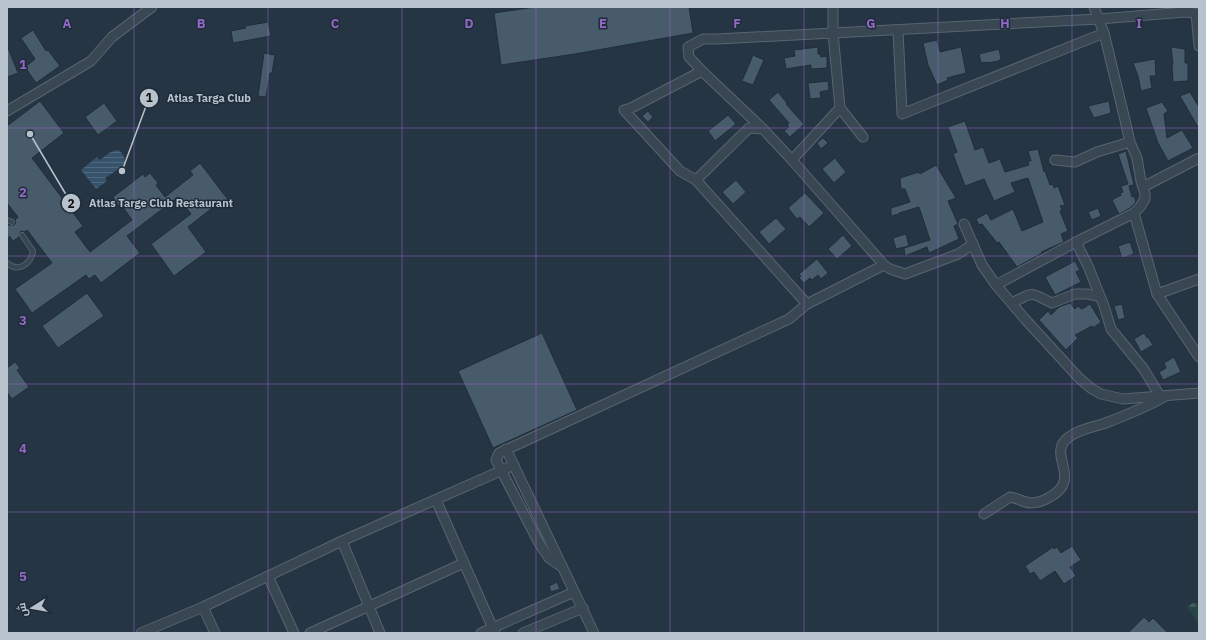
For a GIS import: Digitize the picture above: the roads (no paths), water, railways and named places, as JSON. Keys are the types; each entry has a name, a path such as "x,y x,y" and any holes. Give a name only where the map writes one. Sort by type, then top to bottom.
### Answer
{"street":[{"path":"7,111 91,61 112,37 152,7"},
{"path":"833,7 833,33 840,108 863,137"},
{"path":"996,285 1134,213 1145,199 1137,158 1130,142 1104,33 1094,7"},
{"path":"973,244 958,254 905,274 890,269 884,265 763,129 689,57 688,47 703,39 1099,19 1185,12 1198,12 1199,46"},
{"path":"898,30 902,114 1104,33"},
{"path":"702,71 631,108 624,110 680,171 696,180 807,304"},
{"path":"792,160 840,108"},
{"path":"696,180 749,128 763,129"},
{"path":"1055,160 1075,162 1097,152 1130,142"},
{"path":"1143,187 1199,158"},
{"path":"1134,213 1157,294 1199,357"},
{"path":"964,224 982,265 996,285 1079,378 1092,389 1101,394 1123,399 1199,393"},
{"path":"1076,242 1088,266 1105,309 1111,329 1164,396"},
{"path":"562,567 549,558 539,542 496,460 499,453 789,319 807,304 884,265"},
{"path":"1157,294 1199,279"},
{"path":"1012,303 1029,294 1036,294 1052,303 1075,294 1088,294 1100,297"},
{"path":"984,514 1010,497 1031,503 1048,499 1056,494 1060,491 1065,480 1061,452 1064,442 1068,437 1080,431 1140,410 1164,396"},
{"path":"506,449 594,633"},
{"path":"142,633 203,607 342,541 514,465"},
{"path":"436,500 494,630"},
{"path":"342,541 380,633"},
{"path":"310,633 464,563"},
{"path":"268,576 294,633"},
{"path":"482,633 494,630 574,592"},
{"path":"203,607 215,633"},
{"path":"523,633 583,608"}],"lane":[{"path":"7,263 13,268 22,266 31,259 33,250 22,235"}],"water":[{"path":"116,150 120,151 124,156 125,162 123,166 105,178 107,181 96,189 81,170 97,157 100,160"}],"place":[{"name":"Atlas Targe Club Restaurant","path":"30,134"},
{"name":"Atlas Targa Club","path":"122,171"}]}
